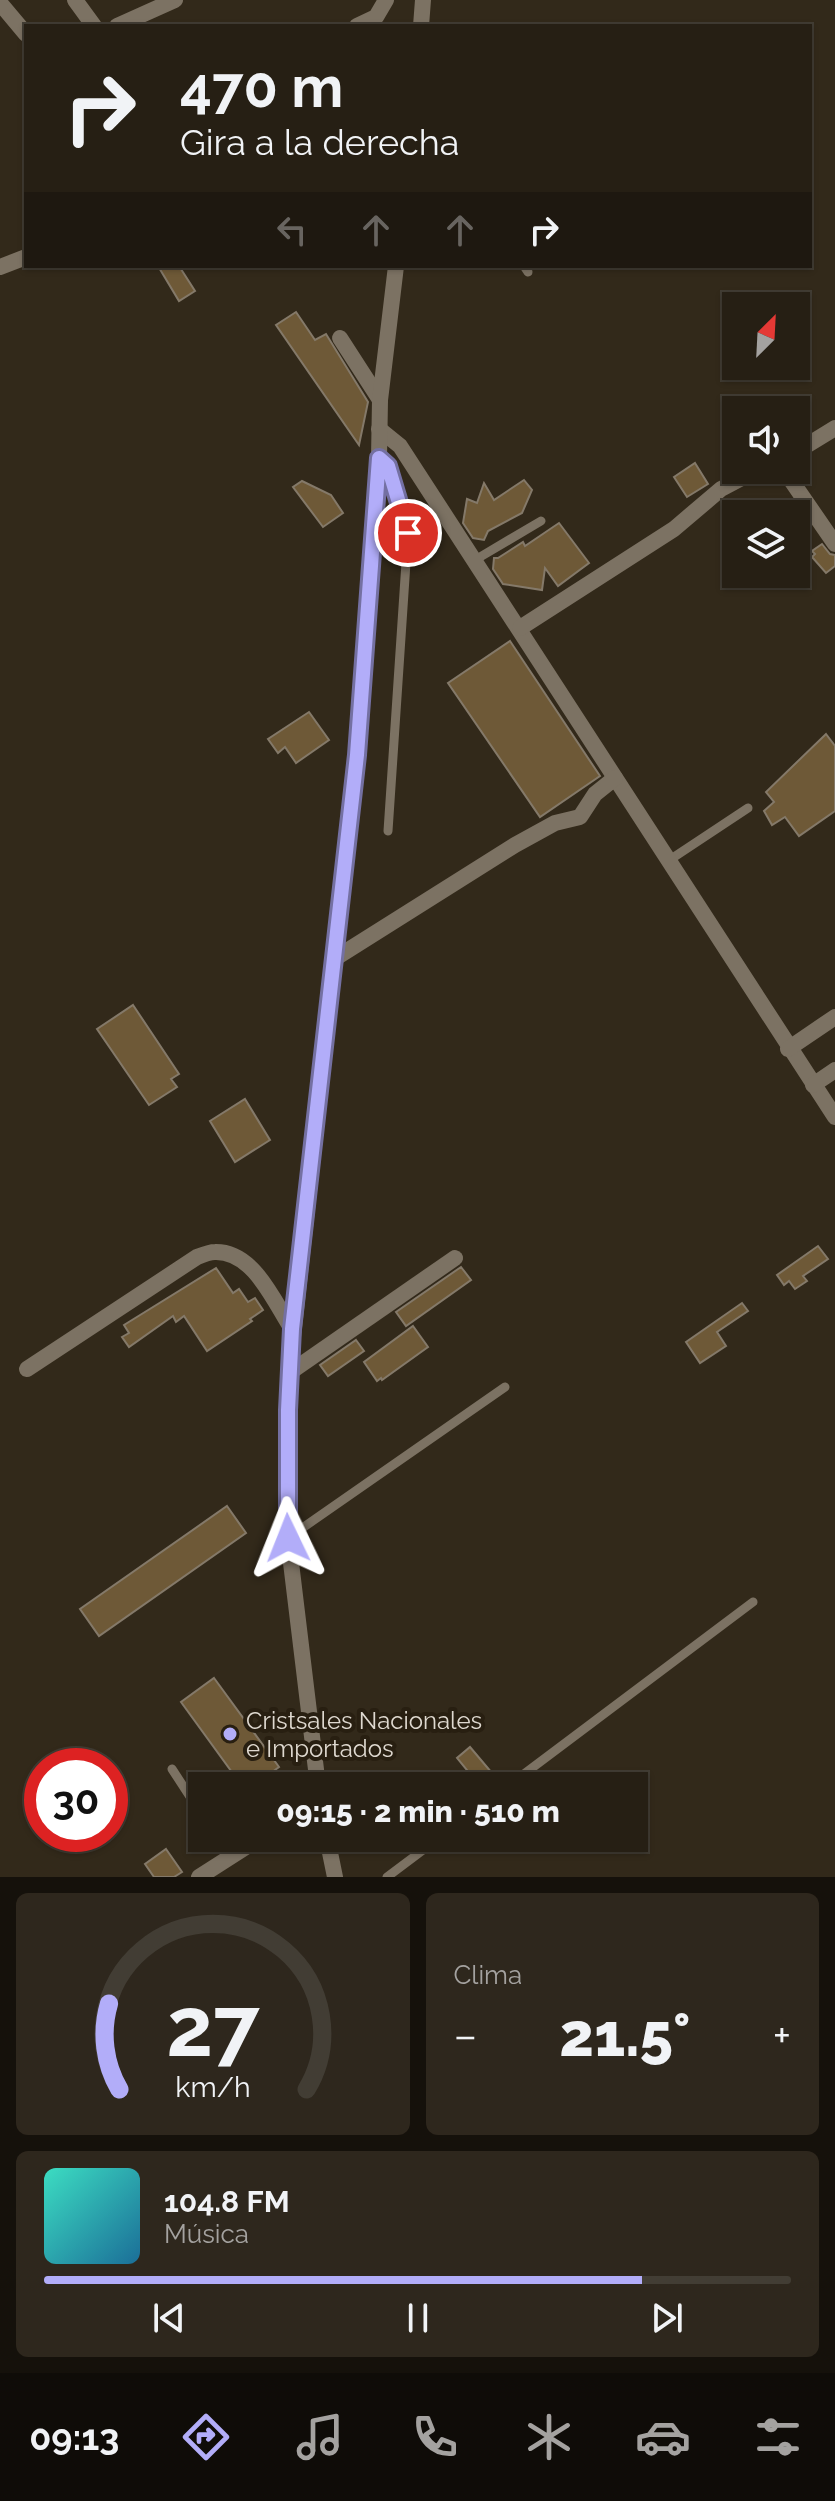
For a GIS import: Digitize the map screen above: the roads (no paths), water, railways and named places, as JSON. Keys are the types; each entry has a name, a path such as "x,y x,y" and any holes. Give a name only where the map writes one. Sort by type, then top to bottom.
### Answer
{"street":[{"path":"75,0 93,24"},
{"path":"121,24 175,0"},
{"path":"361,24 376,17 386,0"},
{"path":"421,24 423,0"},
{"path":"0,3 24,32"},
{"path":"0,267 24,258"},
{"path":"316,1772 288,1538 289,1373 357,755 379,458 380,400 396,268"},
{"path":"340,338 380,400"},
{"path":"810,443 835,428"},
{"path":"379,429 400,446 520,628 788,1049 835,1117"},
{"path":"520,628 674,529 730,484"},
{"path":"794,484 835,544"},
{"path":"334,959 515,845 555,823 580,817 595,794 615,778"},
{"path":"788,1049 835,1017"},
{"path":"813,1085 835,1070"},
{"path":"27,1369 197,1257 215,1252 234,1256 251,1267 292,1329"},
{"path":"289,1373 455,1258"},
{"path":"199,1877 238,1852"},
{"path":"330,1852 335,1877"}],"lane":[{"path":"379,458 388,466 408,533 388,831"},
{"path":"475,560 541,521"},
{"path":"668,861 748,808"},
{"path":"288,1538 505,1387"},
{"path":"527,1772 753,1602"},
{"path":"172,1769 188,1794"},
{"path":"387,1877 420,1852"}],"place":[{"name":"Cristsales Nacionales e Importados","path":"230,1734"}]}
